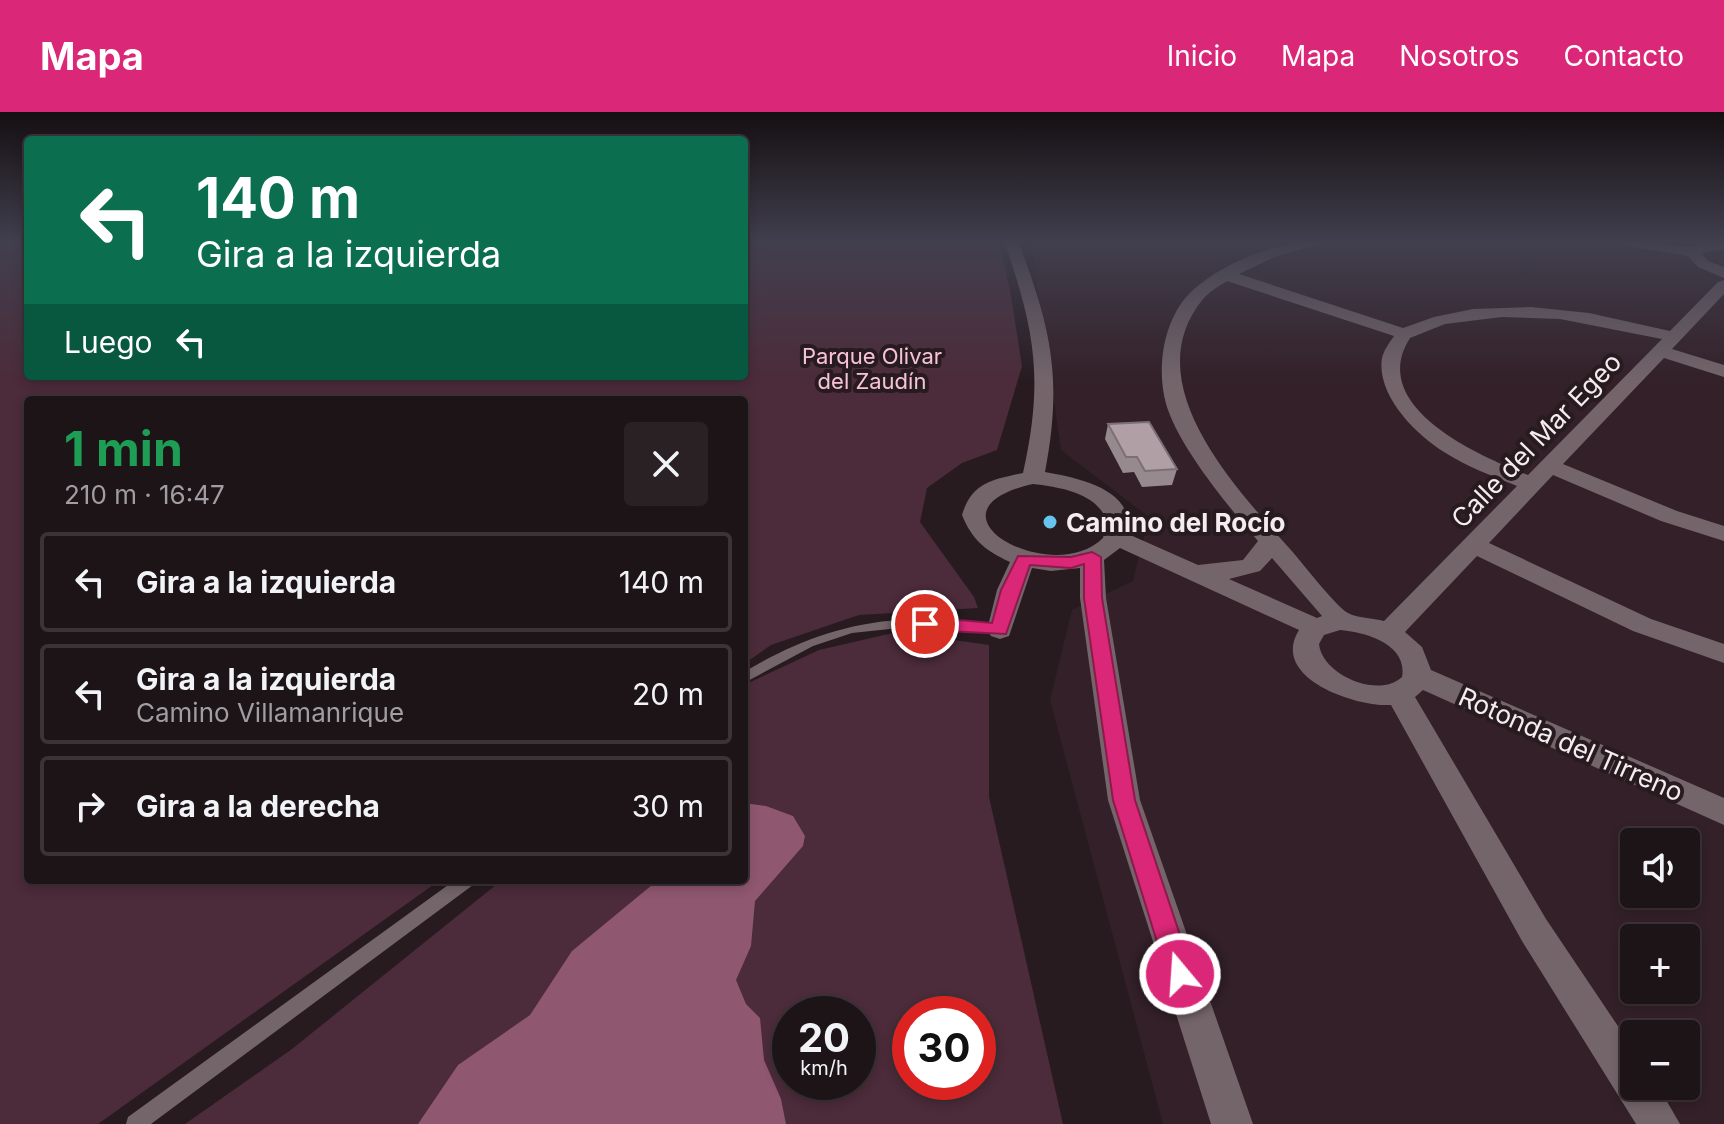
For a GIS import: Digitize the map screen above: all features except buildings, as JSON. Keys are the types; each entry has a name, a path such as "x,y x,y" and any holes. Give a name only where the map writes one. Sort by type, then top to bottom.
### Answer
{"street":[{"path":"1025,288 1043,346 1046,392 1042,437 1033,477"},
{"path":"1206,288 1197,295 1180,323 1170,362 1177,407 1190,437 1214,472 1270,540 1327,624"},
{"path":"1265,288 1404,334"},
{"name":"Calle del Mar Egeo","path":"1388,633 1667,344 1714,309 1723,288"},
{"path":"1532,484 1451,448 1422,423 1405,403 1392,378 1390,358 1404,334 1443,319 1499,312 1614,321 1724,371"},
{"path":"1549,466 1669,516 1724,534"},
{"path":"1232,1124 1124,800 1093,598 1104,547 1119,525 1115,512 1105,501 1073,483 1033,477 1005,482 983,493 975,504 973,516 977,529 987,541 1024,559 1071,562 1104,547 1196,572 1327,624 1373,626 1388,633 1412,654 1418,665 1408,685"},
{"path":"1196,572 1242,569 1255,565 1264,558 1270,540"},
{"path":"1474,545 1642,625 1724,654"},
{"path":"1000,630 1010,590 1024,559"},
{"path":"1327,624 1307,635 1305,645 1308,657 1329,679 1364,693 1408,685"},
{"path":"1408,685 1534,930 1620,1064"},
{"name":"Rotonda del Tirreno","path":"1408,685 1724,812"},
{"path":"1643,1100 1659,1124"}],"lane":[{"path":"748,675 789,649 853,626 925,624 1000,630"},
{"path":"135,1124 462,884"}],"shaded area":[{"path":"1038,288 1724,288 1724,1124 1163,1124 1050,700 1072,610 1133,581 1149,517 1061,450"},
{"path":"748,804 766,806 793,816 805,836 803,846 755,901 751,946 736,980 746,1004 760,1018 764,1060 772,1078 772,1100 781,1100 786,1124 418,1124 458,1065 530,1015 572,951 653,884 748,884"}],"green space":[{"name":"Parque Olivar del Zaudín","path":"0,288 24,288 24,380 748,380 748,288 1010,288 1022,366 997,450 962,463 927,488 920,522 974,597 978,608 859,615 771,645 748,661 748,396 24,396 24,884 434,884 98,1124 0,1124"},
{"path":"897,632 989,645 989,797 1063,1124 185,1124 292,1049 497,884 748,884 748,683 819,650"}],"place":[{"name":"Camino del Rocío","path":"1050,522"}],"route":[{"path":"925,624 1000,630 1010,590 1024,559 1048,563 1092,557 1093,598 1124,800 1180,974"}]}
